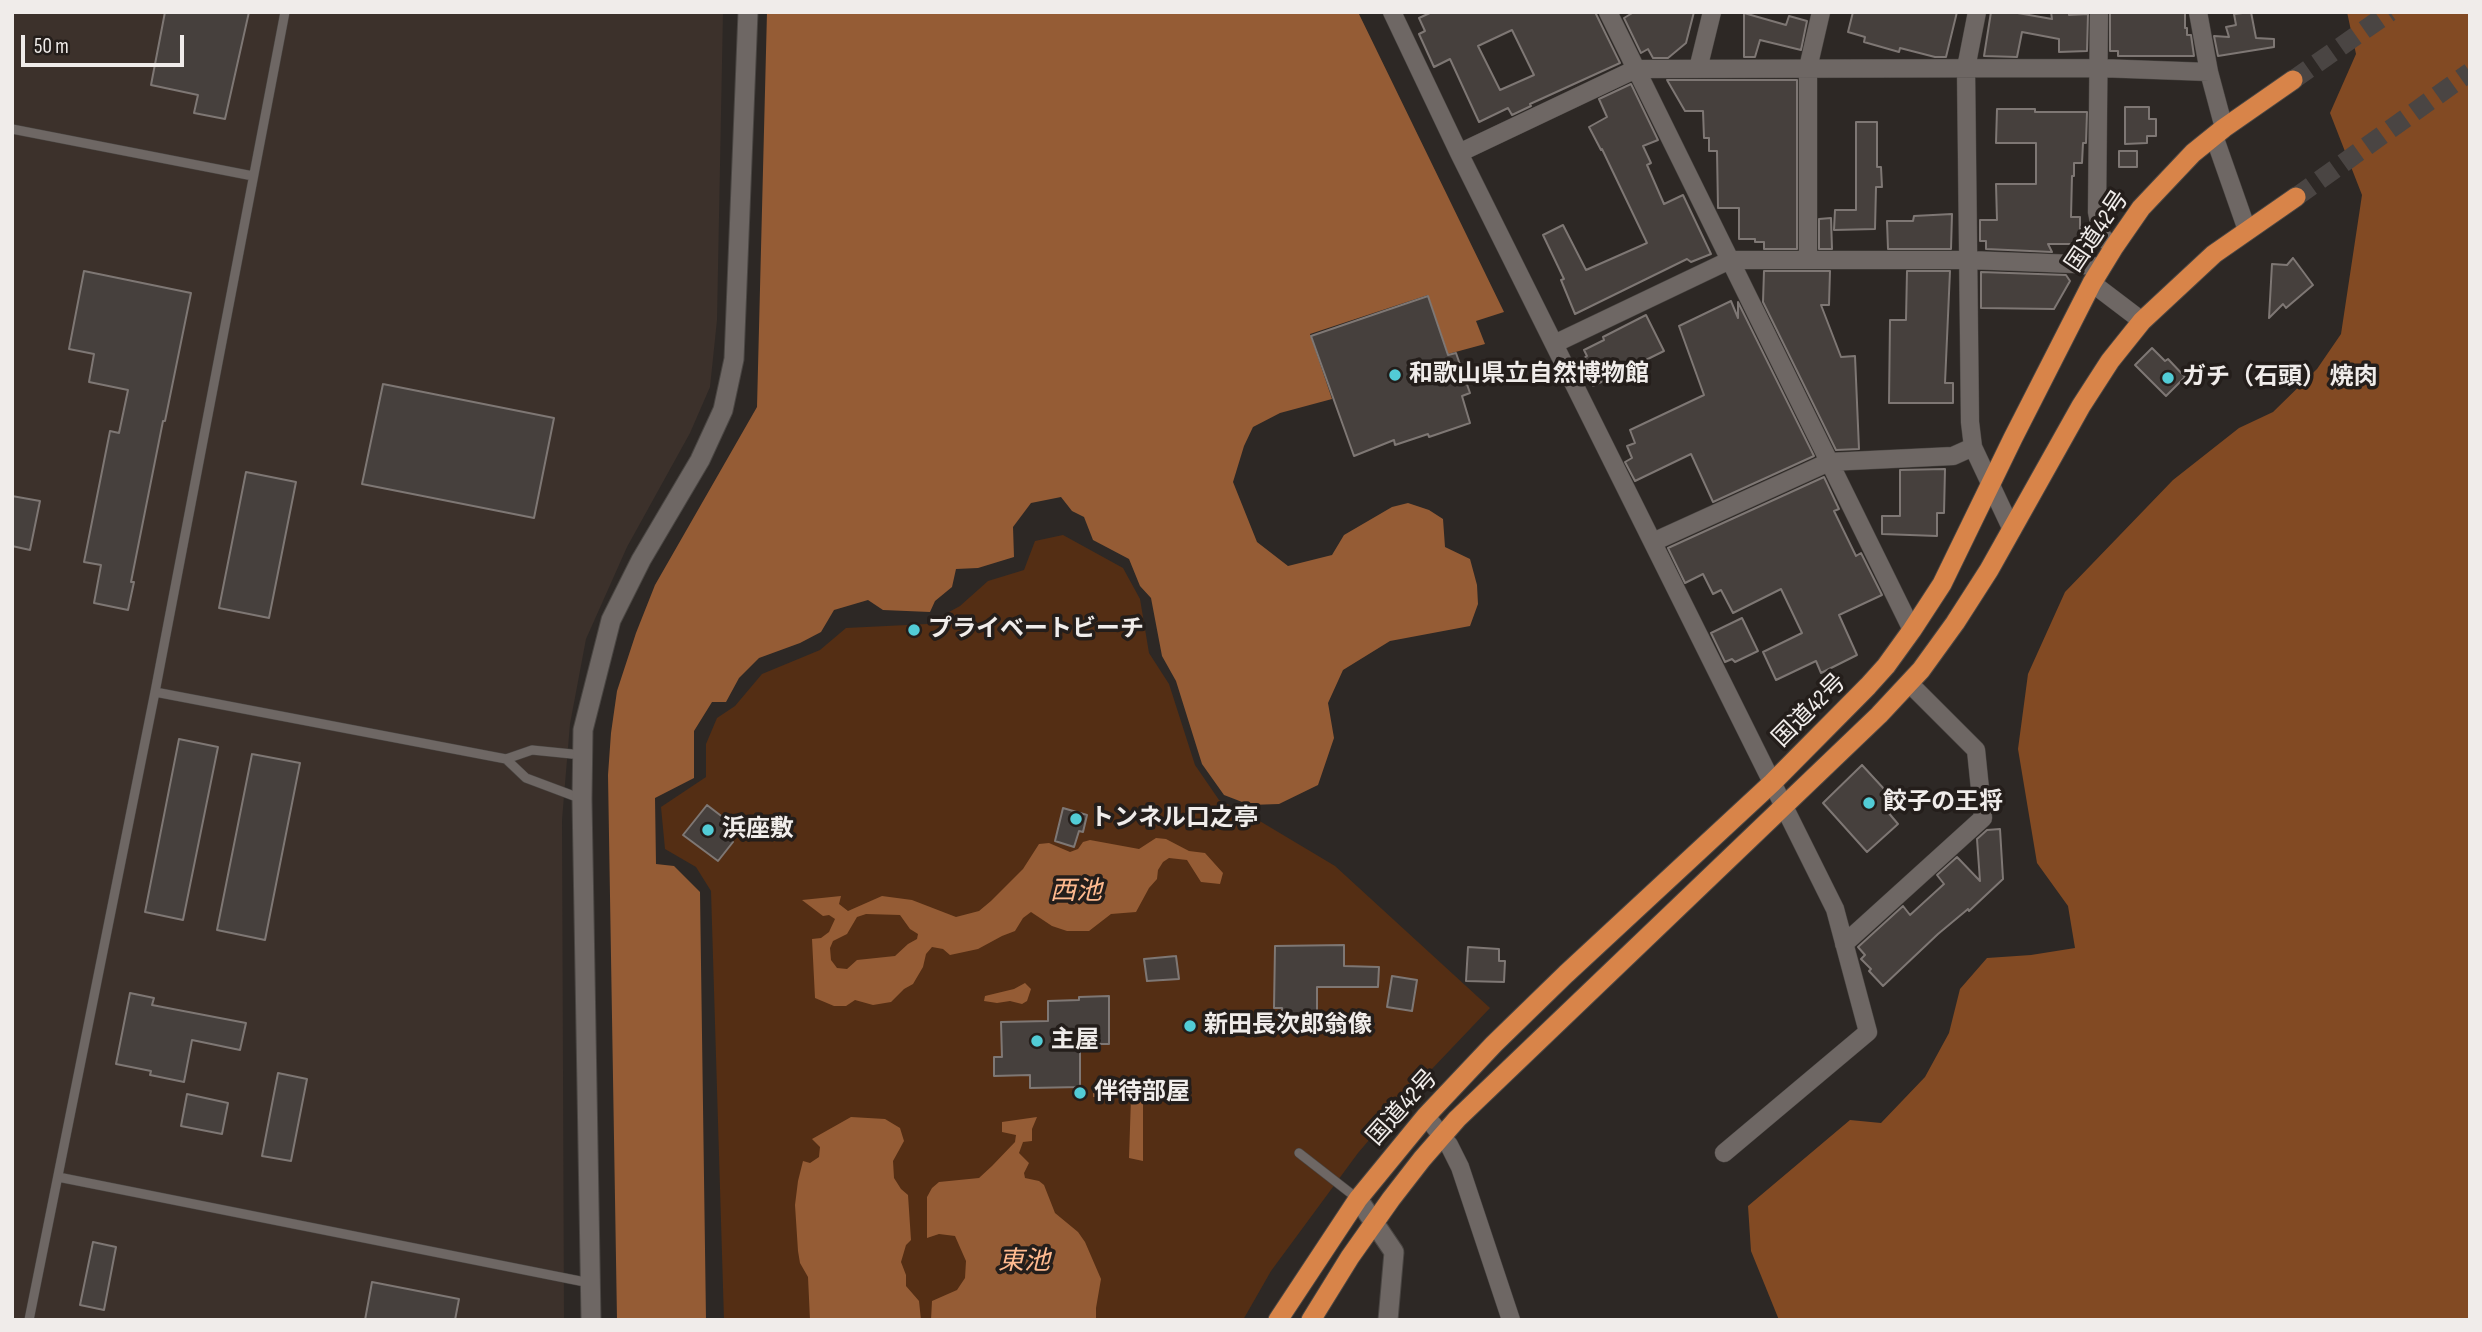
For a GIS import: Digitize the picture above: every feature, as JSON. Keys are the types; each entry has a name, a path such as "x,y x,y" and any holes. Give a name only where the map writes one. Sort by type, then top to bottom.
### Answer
{"highway":[{"name":"国道42号","path":"1278,1320 1358,1199 1426,1116 1494,1044 1772,783 1868,686 1912,630 1957,555 2096,275 2141,208 2168,178 2219,132 2293,80"},
{"name":"国道42号","path":"1311,1320 1374,1222 1405,1179 1442,1136 1880,715 1909,682 1955,623 2012,530 2081,406 2110,361 2143,321 2187,278 2247,230 2296,197"}],"street":[{"path":"591,1320 583,730 611,620 640,560 700,460 723,410 734,359 748,12"},
{"path":"1392,12 1459,153 1835,909 1868,1032 1724,1153"},
{"path":"1698,69 1712,12"},
{"path":"1808,260 1808,68 1821,12"},
{"path":"1977,12 1966,68 1970,422 1973,447 2012,530"},
{"path":"2098,12 2097,212 2102,237 2114,247"},
{"path":"2197,12 2219,132 2247,230"},
{"path":"1611,13 1912,630"},
{"path":"1459,153 1636,69 2099,68 2209,72"},
{"path":"1554,344 1730,260 1968,260 2074,264 2096,275 2143,321"},
{"path":"1653,542 1829,462 1953,456 1973,447"},
{"path":"1844,944 1983,818 1976,750 1909,682"},
{"path":"1426,1116 1442,1136 1460,1167 1511,1320"},
{"path":"1358,1199 1394,1252 1388,1320"}],"lane":[{"path":"29,1320 155,692 285,12"},
{"path":"12,129 253,176"},
{"path":"155,692 506,759 531,750 583,755"},
{"path":"506,759 526,778 582,799"},
{"path":"1299,1153 1358,1199"},
{"path":"58,1178 590,1283"}],"shaded area":[{"path":"12,12 723,12 717,320 710,387 690,433 627,547 586,639 570,724 562,820 564,1320 12,1320"},
{"path":"2347,12 2470,12 2470,1320 1779,1320 1751,1251 1748,1206 1850,1120 1881,1123 1925,1077 1949,1033 1960,989 1987,958 2075,948 2068,906 2037,863 2018,749 2028,674 2065,592 2173,480 2239,428 2273,412 2317,369 2341,334 2362,195 2330,113 2356,54"},
{"path":"1063,535 1123,568 1140,599 1149,653 1169,684 1195,765 1219,800 1335,866 1490,1008 1410,1092 1358,1153 1271,1271 1243,1320 724,1320 711,891 696,867 665,849 661,807 706,777 706,744 717,718 735,706 762,674 820,650 846,628 927,624 960,606 988,581 1024,570 1035,541"}],"water":[{"path":"767,12 1358,12 1504,312 1476,321 1485,344 1448,354 1428,295 1310,334 1332,399 1280,413 1253,427 1233,482 1257,542 1288,566 1332,555 1344,535 1392,507 1408,503 1429,510 1443,519 1445,547 1470,559 1477,585 1478,604 1470,626 1390,641 1343,670 1328,703 1334,738 1318,785 1279,804 1250,805 1224,795 1202,764 1176,681 1162,656 1151,598 1140,586 1129,559 1093,540 1084,517 1072,511 1061,497 1031,503 1013,527 1014,557 978,568 956,569 952,587 935,601 930,612 883,610 868,600 834,610 821,632 759,658 739,678 726,702 712,702 694,731 694,778 655,798 656,864 674,866 700,892 706,1320 617,1320 608,775 611,733 617,691 655,585 757,407"},
{"name":"西池","path":"1156,838 1166,839 1189,851 1205,853 1223,873 1220,884 1201,882 1187,860 1169,858 1158,870 1157,879 1136,912 1111,914 1089,931 1067,931 1052,926 1031,912 1023,918 1015,931 978,949 950,955 943,949 932,947 926,954 923,967 913,984 891,1002 873,1005 855,1000 846,1006 834,1006 815,998 812,939 821,938 829,932 835,919 829,915 823,916 802,900 841,896 839,904 848,911 882,896 912,900 956,917 979,911 991,901 1023,869 1039,844 1049,843 1070,852 1090,840 1139,849","holes":["866,914 900,915 910,929 918,934 917,939 895,956 857,960 847,969 837,968 831,960 830,948 833,941 847,934 857,917"]},
{"path":"1025,983 1031,989 1027,1001 1022,1004 984,1001 985,996 1014,989"},
{"path":"1143,1088 1143,1161 1129,1158 1131,1098 1093,1097 1093,1089"},
{"path":"851,1117 885,1119 900,1128 904,1141 893,1161 894,1178 908,1195 911,1240 906,1245 901,1262 906,1275 906,1286 919,1301 921,1320 810,1320 808,1277 800,1263 798,1251 795,1205 798,1181 803,1161 810,1163 819,1157 820,1147 812,1139"},
{"name":"東池","path":"1037,1117 1032,1129 1032,1141 1023,1142 1019,1153 1029,1163 1024,1173 1025,1178 1044,1185 1055,1213 1078,1232 1085,1242 1101,1279 1096,1320 931,1320 932,1301 957,1290 965,1278 966,1261 955,1236 939,1234 927,1238 927,1197 939,1182 979,1178 992,1166 1015,1142 1016,1135 1002,1132 1002,1122"}],"building":[{"path":"165,12 249,12 225,119 194,113 198,95 151,85"},
{"path":"1432,12 1595,12 1620,63 1530,104 1531,106 1512,115 1508,108 1479,122 1450,59 1434,67 1419,34 1425,31 1419,18","holes":["1512,30 1534,75 1500,90 1478,46"]},
{"path":"1634,12 1694,12 1686,43 1668,58 1653,58 1648,49 1641,53 1624,18"},
{"path":"1853,12 1957,12 1946,57 1935,57 1900,48 1899,52 1864,42 1865,37 1848,32"},
{"path":"1991,12 2012,12 2052,19 2051,12 2088,14 2087,51 2059,52 2059,39 2022,32 2017,57 1984,56"},
{"path":"2110,12 2185,12 2185,28 2187,35 2191,35 2194,56 2118,56 2118,51 2110,51"},
{"path":"2251,12 2256,38 2274,39 2274,47 2218,56 2214,36 2229,37 2226,27 2236,25 2234,14"},
{"path":"1744,13 1786,25 1789,16 1807,21 1801,50 1760,40 1755,57 1744,57"},
{"path":"1667,80 1797,80 1797,249 1764,249 1764,242 1739,239 1739,208 1718,208 1717,151 1709,151 1709,138 1704,138 1703,111 1685,111"},
{"path":"1631,84 1658,140 1643,146 1651,163 1647,165 1664,204 1683,195 1711,254 1691,262 1687,259 1575,314 1561,280 1564,279 1543,235 1563,225 1586,270 1647,243 1589,127 1607,117 1599,99"},
{"path":"2125,107 2149,107 2149,119 2156,119 2156,136 2147,136 2147,143 2125,144"},
{"path":"1997,109 2087,112 2082,163 2074,163 2072,176 2071,217 2080,217 2080,244 2048,244 2052,252 1986,249 1986,241 1980,241 1980,220 1997,220 1996,184 2036,184 2036,143 1996,143"},
{"path":"1856,122 1877,122 1877,167 1881,167 1882,187 1876,187 1875,229 1834,230 1835,210 1856,210"},
{"path":"2119,151 2137,151 2137,167 2119,167"},
{"path":"1952,214 1951,249 1888,249 1887,221 1913,221 1914,216"},
{"path":"1831,218 1832,249 1819,249 1819,219"},
{"path":"2293,258 2313,285 2286,308 2283,304 2269,318 2272,264 2287,265"},
{"path":"84,271 191,293 131,582 134,582 128,610 94,603 101,565 84,562 110,431 119,433 128,390 89,382 94,354 69,349"},
{"path":"1764,271 1830,271 1829,305 1821,305 1841,357 1855,356 1859,449 1836,450 1763,302"},
{"path":"1907,271 1950,271 1945,383 1953,383 1953,403 1889,403 1890,320 1906,320"},
{"path":"1981,272 2066,275 2070,281 2054,309 1981,308"},
{"name":"和歌山県立自然博物館","path":"1428,296 1448,355 1456,353 1470,393 1462,396 1470,423 1395,445 1394,440 1354,456 1311,336"},
{"path":"1731,301 1738,318 1738,302 1814,456 1713,502 1691,454 1635,481 1625,462 1632,458 1627,446 1635,443 1630,430 1704,395 1679,326"},
{"path":"1646,315 1664,351 1593,386 1581,360 1587,356 1584,350"},
{"path":"2152,348 2165,361 2168,359 2185,377 2166,396 2135,365"},
{"path":"383,384 554,418 534,518 362,484"},
{"path":"1945,469 1944,513 1937,513 1937,536 1882,534 1882,516 1900,516 1900,470"},
{"path":"246,472 296,482 269,618 219,608"},
{"path":"1824,477 1839,509 1834,511 1856,556 1861,553 1882,595 1839,615 1857,655 1821,673 1816,661 1776,680 1763,652 1802,633 1781,589 1733,613 1721,590 1713,594 1703,574 1685,583 1668,548"},
{"path":"12,496 40,501 30,550 12,546"},
{"path":"1742,618 1758,651 1735,662 1732,659 1725,662 1711,633"},
{"path":"179,739 218,747 183,920 145,912"},
{"path":"252,754 300,763 265,940 217,930"},
{"path":"1862,765 1896,802 1887,811 1898,824 1867,852 1823,803"},
{"name":"浜座敷","path":"707,805 733,825 725,836 733,842 718,861 683,835"},
{"name":"トンネル口之亭","path":"1063,808 1087,815 1083,832 1079,831 1074,847 1055,841"},
{"path":"2000,829 2003,879 1969,911 1968,909 1938,934 1883,986 1861,959 1865,955 1858,947 1903,906 1910,915 1944,884 1937,875 1957,857 1980,881 1977,839 1987,830"},
{"path":"1344,945 1344,966 1379,967 1378,987 1317,987 1317,1014 1304,1014 1303,1022 1287,1022 1287,1014 1282,1014 1282,1008 1274,1008 1275,946"},
{"path":"1468,947 1499,949 1499,961 1505,961 1504,982 1466,981"},
{"path":"1176,956 1179,979 1147,981 1144,959"},
{"path":"1392,976 1417,980 1412,1011 1387,1007"},
{"path":"130,993 154,998 152,1005 246,1023 240,1050 192,1040 184,1082 150,1075 151,1071 116,1064"},
{"name":"主屋","path":"1109,996 1109,1044 1080,1044 1080,1087 1030,1088 1030,1075 994,1076 994,1057 1002,1057 1001,1022 1048,1021 1048,1001"},
{"path":"278,1073 307,1079 291,1161 262,1156"},
{"path":"187,1094 228,1103 222,1134 181,1126"},
{"path":"93,1242 116,1247 104,1310 80,1305"},
{"path":"372,1282 459,1299 455,1320 365,1320"}],"tunnel":[{"path":"2293,80 2390,12"},
{"path":"2296,197 2470,72"}],"place":[{"name":"和歌山県立自然博物館","path":"1395,375"},
{"name":"ガチ（石頭） 焼肉","path":"2168,378"},
{"name":"プライベートビーチ","path":"914,630"},
{"name":"餃子の王将","path":"1869,803"},
{"name":"トンネル口之亭","path":"1076,819"},
{"name":"浜座敷","path":"708,830"},
{"name":"新田長次郎翁像","path":"1190,1026"},
{"name":"主屋","path":"1037,1041"},
{"name":"伴待部屋","path":"1080,1093"}]}
